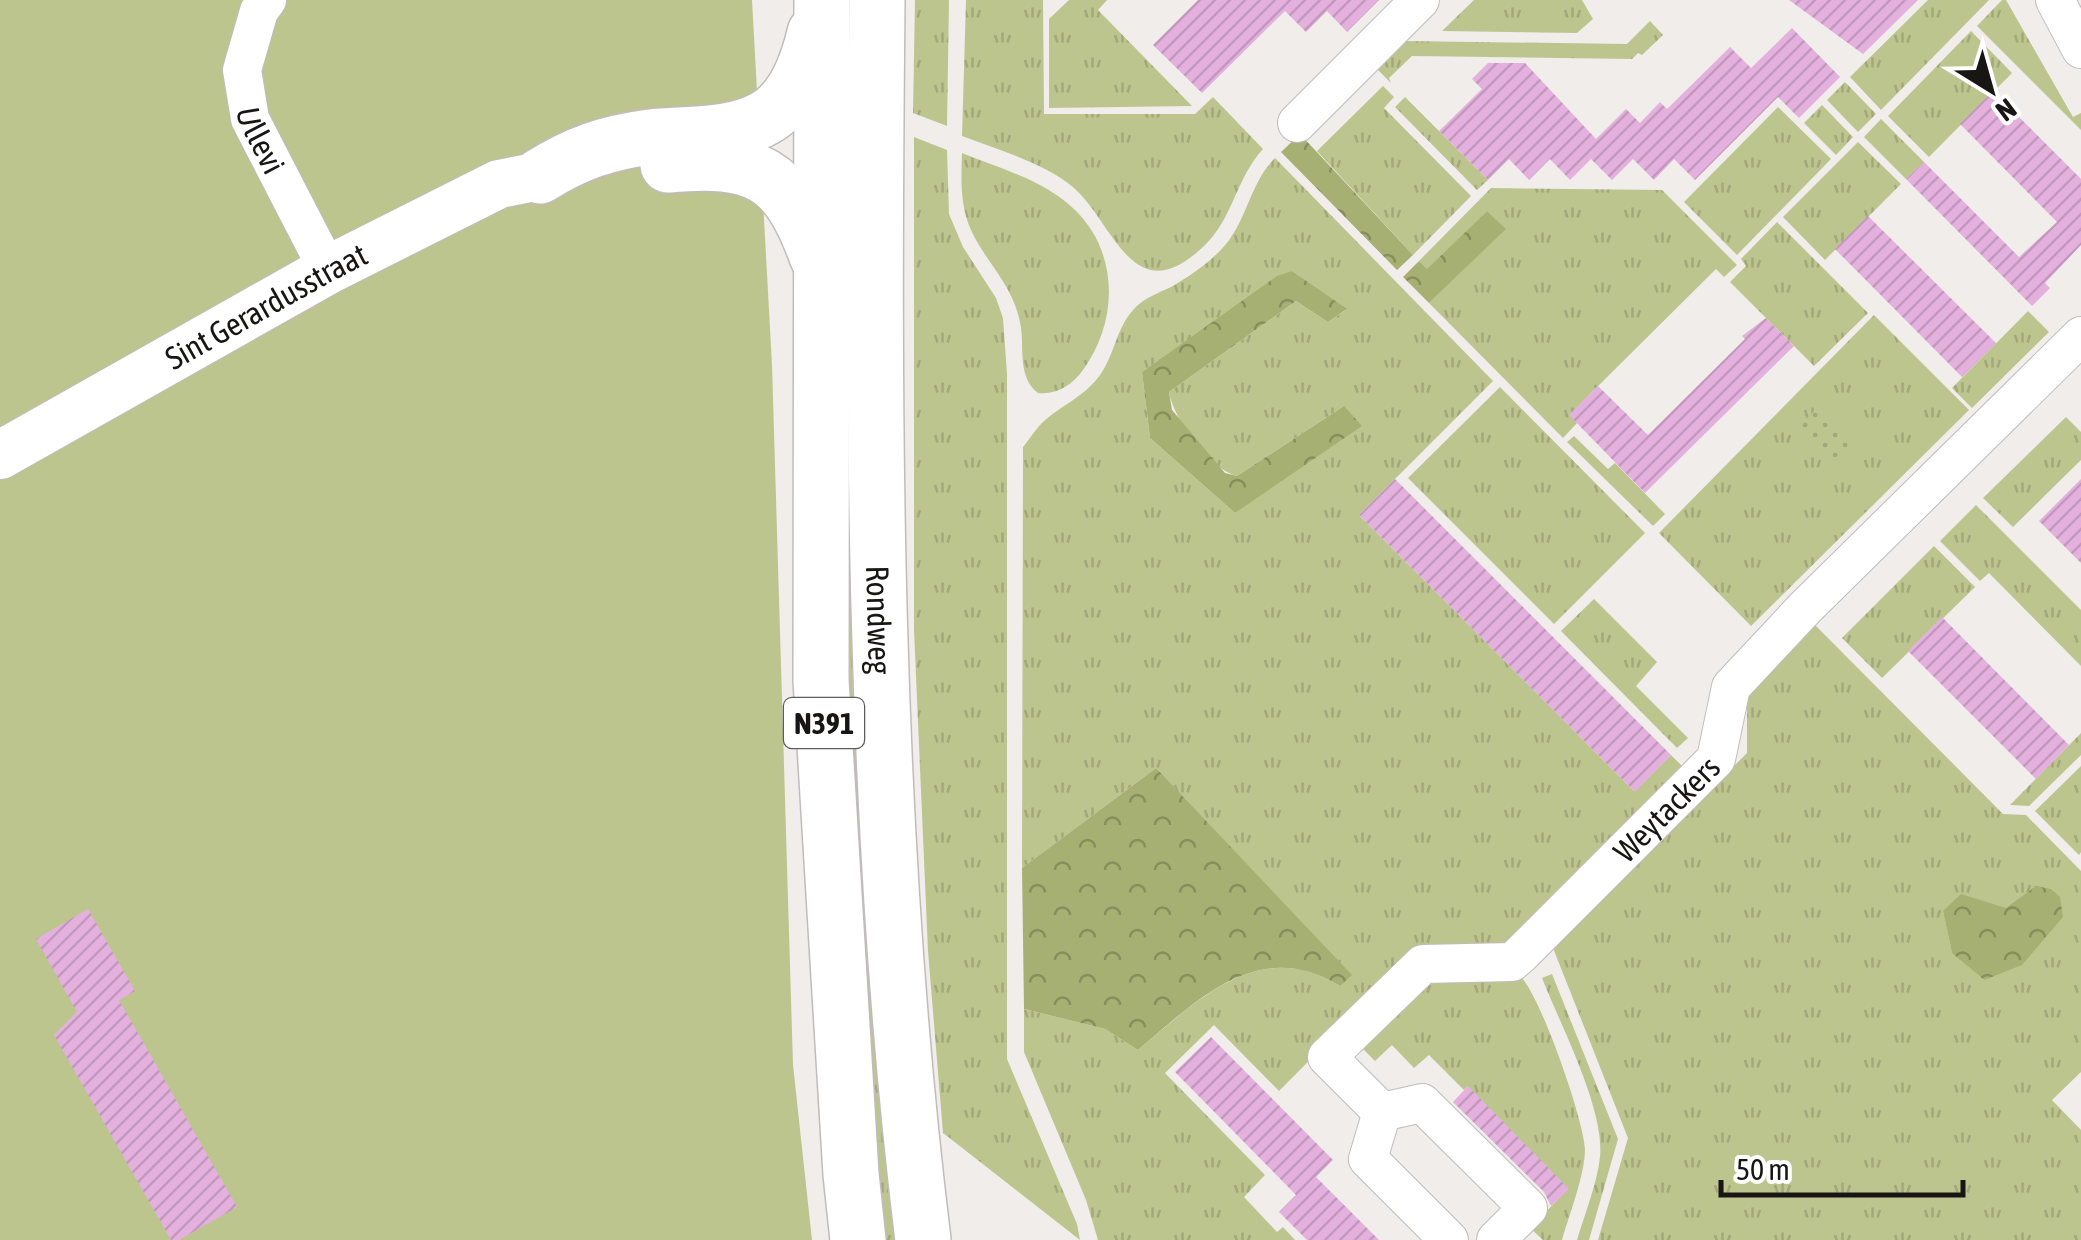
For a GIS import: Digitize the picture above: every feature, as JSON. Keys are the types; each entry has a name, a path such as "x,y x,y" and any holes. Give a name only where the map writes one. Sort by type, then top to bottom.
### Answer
{"main road":[{"name":"Rondweg","path":"877,0 877,564 888,854 911,1142 923,1240"},
{"name":"Rondweg","path":"822,2 821,680 858,1240"},
{"path":"540,176 577,153 648,138 729,130 766,118 807,68 822,2"},
{"path":"540,176 584,176 714,160 750,167 778,185 803,217 822,271"}],"street":[{"name":"Ullevi","path":"266,0 242,70 250,118 328,270"},
{"path":"1297,123 1420,0"},
{"path":"2055,0 2081,49"},
{"name":"Sint Gerardusstraat","path":"0,456 328,270 500,184 540,176"},
{"name":"Weytackers","path":"1382,1112 1327,1057 1423,964 1512,962 1716,760 1731,686 2081,336"},
{"path":"1449,1240 1368,1159 1382,1112 1422,1103 1528,1208 1496,1240"}],"green space":[{"path":"0,0 752,0 772,365 793,1065 812,1240 0,1240"},
{"path":"848,0 856,0 898,1240 882,1240 855,872 847,593"},
{"path":"915,0 949,0 947,126 913,113"},
{"path":"966,0 1043,0 1044,114 1195,114 1213,97 1263,149 1246,173 1222,224 1204,246 1180,265 1159,271 1142,267 1114,240 1088,203 1061,178 1020,157 962,136"},
{"path":"1069,0 1107,0 1098,10 1192,106 1049,108 1049,19"},
{"path":"1474,0 1582,0 1593,19 1577,33 1442,31"},
{"path":"1928,0 1989,0 1881,110 1850,77"},
{"path":"2006,0 2073,117 2081,113 2081,130 1977,26"},
{"path":"1650,21 1663,35 1632,59 1412,56 1389,78 1391,83 1378,70 1406,41 1627,44"},
{"path":"1971,31 2012,73 1929,157 1888,116"},
{"path":"1845,82 1876,114 1858,132 1827,100"},
{"path":"1383,86 1394,97 1384,108 1471,196 1413,255 1317,151"},
{"path":"1405,97 1488,180 1477,190 1395,107"},
{"path":"1822,105 1853,137 1836,155 1804,123"},
{"path":"1778,107 1831,159 1737,255 1684,202"},
{"path":"1881,119 1924,162 1906,179 1864,137"},
{"path":"1300,134 1413,255 1397,270 1281,152"},
{"path":"914,137 947,150 949,214 963,247 996,298 1003,318 1007,374 1007,1059 1077,1224 1080,1240 943,1133 928,951 914,630"},
{"path":"1858,142 1901,184 1825,260 1783,217"},
{"path":"962,153 1051,191 1080,215 1101,248 1109,284 1106,320 1093,354 1079,375 1058,391 1038,393 1027,380 1018,313 967,221"},
{"path":"1275,158 1493,381 1359,515 1634,791 1671,755 1684,768 1510,942 1499,947 1423,946 1279,1091 1214,1025 1165,1073 1265,1175 1244,1197 1277,1232 1283,1227 1295,1240 1098,1240 1086,1200 1024,1052 1024,1009 1105,1029 1138,1050 1207,995 1256,971 1283,968 1311,972 1340,986 1156,768 1022,868 1023,447 1042,423 1100,375 1134,309 1194,273 1226,244","holes":["1292,271 1346,310 1328,322 1296,301 1169,392 1178,416 1195,442 1216,464 1237,476 1344,406 1235,513 1150,438 1142,372"]},
{"path":"1491,188 1662,190 1737,265 1724,277 1716,269 1590,394 1570,415 1577,423 1563,438 1429,303 1505,229 1487,211 1427,270 1419,261"},
{"path":"1487,211 1506,229 1429,303 1403,277 1419,261 1427,269"},
{"path":"1777,222 1868,313 1814,366 1730,282 1746,266 1741,259"},
{"path":"1292,271 1347,309 1328,322 1296,301 1169,392 1172,410 1225,473 1237,476 1344,406 1362,426 1235,513 1150,438 1142,372 1277,276"},
{"path":"2028,311 2049,332 1972,408 1952,388"},
{"path":"1874,315 1969,410 1751,626 1659,533"},
{"path":"1500,387 1645,533 1554,624 1408,478"},
{"path":"1820,405 1854,439 1834,460 1800,426"},
{"path":"2066,417 2081,432 2081,460 2013,527 1983,498"},
{"path":"1574,436 1608,469 1615,463 1665,514 1653,526 1567,442"},
{"path":"1976,505 2081,610 2081,666 1989,573 1980,581 1940,541"},
{"path":"1934,546 1975,587 1882,678 1842,638"},
{"path":"1594,599 1657,662 1636,686 1688,738 1677,748 1561,631"},
{"path":"1814,624 2003,814 2026,815 2081,871 2081,1072 2052,1100 2081,1130 2081,1240 1598,1240 1628,1138 1553,948 1747,753 1747,696","holes":["2006,908 1984,980 1952,952 1943,911"]},
{"path":"2081,733 2081,755 2029,806 2010,805"},
{"path":"2081,766 2081,852 2079,855 2035,811"},
{"path":"1156,768 1352,975 1340,986 1311,972 1283,968 1256,971 1207,994 1138,1050 1105,1029 1024,1009 1022,868"},
{"path":"2036,886 2051,889 2060,897 2063,917 2022,965 1984,980 1952,953 1943,911 1961,894 2006,908"},
{"path":"1552,974 1618,1139 1589,1240 1577,1240 1596,1178 1600,1137 1589,1091 1542,978"},
{"path":"1520,976 1549,1031 1583,1134 1582,1171 1562,1240 1543,1240 1530,1228 1568,1189 1467,1087 1464,1090 1429,1055 1414,1068 1392,1045 1375,1061 1359,1045 1425,980"}],"building":[{"path":"1198,0 1379,0 1347,32 1327,11 1306,32 1285,11 1202,93 1153,45"},
{"path":"1789,0 1918,0 1863,54"},
{"path":"1792,28 1840,77 1799,118 1778,97 1695,180 1674,159 1654,180 1633,159 1612,180 1591,159 1570,180 1550,159 1529,180 1509,159 1488,180 1439,131 1482,89 1472,79 1488,63 1525,63 1596,139 1626,109 1640,123 1660,102 1667,109 1730,47 1751,68"},
{"path":"1993,91 2081,179 2081,245 2045,283 2050,288 2032,306 1906,179 1924,162 2019,257 2057,222 1960,124"},
{"path":"1868,216 1996,343 1962,377 1835,249"},
{"path":"1766,318 1794,346 1645,493 1569,415 1598,386 1648,435 1745,339 1742,336"},
{"path":"1395,479 1671,755 1635,792 1359,515"},
{"path":"2081,479 2081,563 2039,521"},
{"path":"1942,617 2069,745 2036,779 1908,651"},
{"path":"88,909 135,991 119,1000 237,1207 179,1240 171,1240 54,1035 77,1012 36,939"},
{"path":"1211,1037 1333,1160 1316,1177 1379,1240 1307,1240 1279,1212 1296,1195 1175,1072"},
{"path":"1468,1086 1569,1189 1551,1206 1544,1192 1453,1102"}]}
